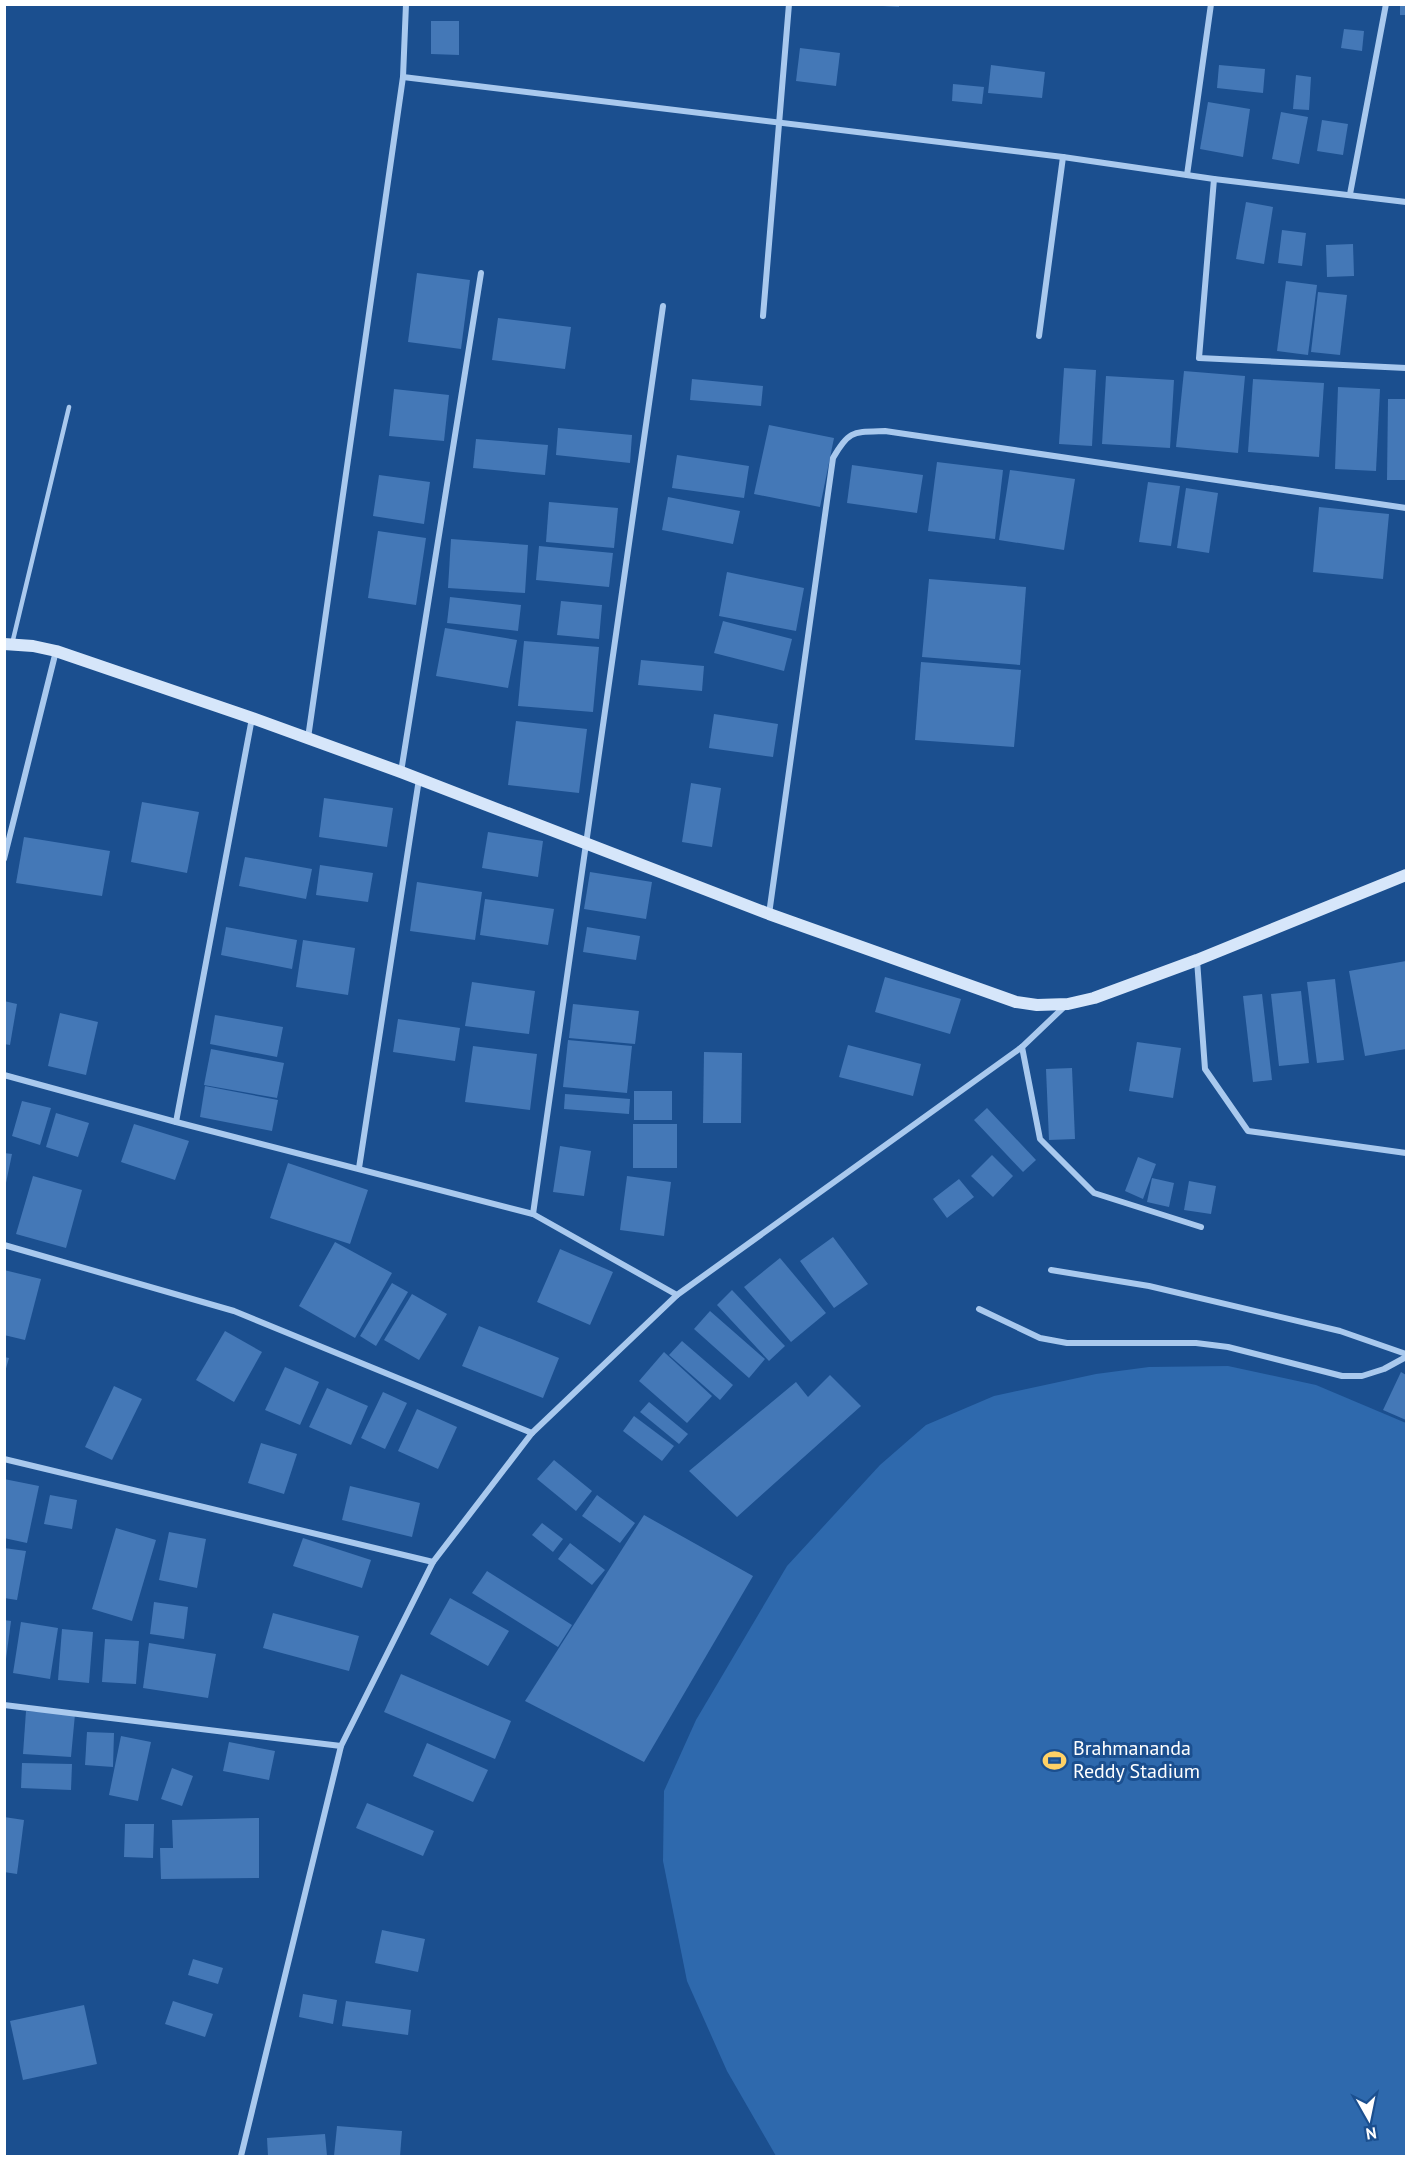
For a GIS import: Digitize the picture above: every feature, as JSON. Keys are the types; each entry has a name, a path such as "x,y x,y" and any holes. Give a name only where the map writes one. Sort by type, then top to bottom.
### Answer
{"street":[{"path":"308,738 403,77 406,4"},
{"path":"763,316 789,4"},
{"path":"1187,175 1210,4"},
{"path":"1350,194 1386,4"},
{"path":"403,77 1063,157 1214,179 1407,202"},
{"path":"1039,336 1063,157"},
{"path":"1214,179 1199,358 1407,368"},
{"path":"401,772 481,273"},
{"path":"533,1214 663,306"},
{"path":"769,914 833,458 843,441 856,432 885,431 1407,508"},
{"path":"8,644 56,651 252,718 401,772 769,914 1016,1002 1037,1005 1068,1004 1094,998 1197,960 1407,875"},
{"path":"4,859 56,651"},
{"path":"176,1122 252,718"},
{"path":"359,1168 419,779"},
{"path":"1197,960 1205,1069 1248,1131 1407,1153"},
{"path":"241,2157 341,1746 433,1563 532,1433 677,1295 1022,1047 1068,1004"},
{"path":"1022,1047 1040,1139 1094,1193 1201,1227"},
{"path":"4,1075 533,1214 677,1295"},
{"path":"4,1245 234,1311 532,1433"},
{"path":"1051,1270 1149,1286 1340,1331 1407,1355"},
{"path":"979,1309 1040,1338 1067,1343 1196,1343 1228,1347 1342,1376 1362,1376 1373,1373 1407,1355"},
{"path":"4,1459 433,1563"},
{"path":"4,1704 341,1746"}],"lane":[{"path":"8,644 69,407"}],"shaded area":[{"name":"Brahmananda Reddy Stadium","path":"1228,1366 1316,1385 1406,1423 1406,2156 776,2156 727,2071 687,1981 663,1861 664,1791 696,1720 787,1566 880,1465 926,1425 994,1396 1096,1374 1149,1367"}],"building":[{"path":"1400,4 1406,4 1406,15 1400,15"},
{"path":"899,5 899,7 883,6"},
{"path":"431,21 459,21 459,55 431,54"},
{"path":"1344,29 1364,31 1362,51 1341,48"},
{"path":"800,48 840,53 836,86 796,81"},
{"path":"991,65 1045,72 1042,98 988,93"},
{"path":"1219,65 1265,69 1263,93 1217,88"},
{"path":"1296,75 1311,77 1309,110 1293,109"},
{"path":"953,84 984,87 982,104 952,101"},
{"path":"1208,102 1250,109 1243,157 1200,149"},
{"path":"1281,112 1308,117 1299,164 1272,159"},
{"path":"1322,120 1348,124 1343,155 1317,151"},
{"path":"1246,202 1273,207 1264,264 1236,259"},
{"path":"1282,230 1306,233 1302,266 1278,263"},
{"path":"1353,244 1354,276 1327,277 1326,245"},
{"path":"417,273 470,280 461,349 408,342"},
{"path":"1286,281 1317,285 1308,355 1277,351"},
{"path":"1318,292 1347,295 1340,355 1311,352"},
{"path":"498,318 571,327 565,369 492,360"},
{"path":"1064,368 1096,370 1092,446 1059,444"},
{"path":"1184,371 1245,376 1238,453 1176,447"},
{"path":"1106,376 1174,380 1170,448 1102,444"},
{"path":"692,379 763,386 761,406 690,400"},
{"path":"1253,379 1324,383 1319,457 1248,452"},
{"path":"1338,387 1380,389 1376,471 1335,469"},
{"path":"394,389 449,395 444,441 389,436"},
{"path":"1388,399 1406,399 1406,480 1387,480"},
{"path":"769,425 834,438 820,507 754,494"},
{"path":"558,428 632,435 630,463 556,455"},
{"path":"476,439 548,445 545,475 473,468"},
{"path":"677,455 749,466 744,498 672,488"},
{"path":"937,462 1003,470 995,539 928,531"},
{"path":"852,465 923,475 917,513 847,503"},
{"path":"1010,470 1075,479 1064,550 999,540"},
{"path":"379,475 430,482 424,524 373,516"},
{"path":"1148,482 1180,486 1171,546 1139,542"},
{"path":"1186,488 1218,493 1209,553 1177,548"},
{"path":"668,497 740,511 733,544 662,530"},
{"path":"549,502 618,508 614,548 546,542"},
{"path":"1319,507 1389,514 1383,579 1313,572"},
{"path":"378,531 426,538 416,605 368,598"},
{"path":"451,539 528,545 525,593 448,588"},
{"path":"539,546 613,553 609,587 536,580"},
{"path":"727,572 804,588 796,631 719,616"},
{"path":"929,579 1026,587 1020,665 922,657"},
{"path":"450,597 521,605 518,631 447,623"},
{"path":"561,601 602,605 599,639 557,635"},
{"path":"723,621 792,639 784,671 714,653"},
{"path":"445,628 517,640 508,688 436,676"},
{"path":"524,641 599,647 593,712 518,706"},
{"path":"641,660 704,666 702,691 638,685"},
{"path":"921,662 1021,670 1014,747 915,740"},
{"path":"714,714 778,724 773,757 709,748"},
{"path":"516,721 587,729 579,793 508,785"},
{"path":"691,783 721,788 712,847 682,842"},
{"path":"324,798 393,808 387,847 319,837"},
{"path":"142,802 199,812 187,873 131,862"},
{"path":"488,832 543,841 538,877 482,868"},
{"path":"24,837 110,851 102,896 16,883"},
{"path":"245,857 312,869 306,899 239,886"},
{"path":"320,865 373,873 368,902 316,895"},
{"path":"590,872 652,882 646,919 584,909"},
{"path":"417,882 482,892 475,940 410,931"},
{"path":"485,899 554,909 548,945 480,935"},
{"path":"226,927 297,940 292,969 221,955"},
{"path":"587,927 640,936 636,960 583,952"},
{"path":"303,940 355,948 348,995 296,987"},
{"path":"1406,961 1406,1049 1365,1056 1349,971"},
{"path":"885,977 961,999 950,1034 875,1012"},
{"path":"1335,979 1344,1060 1317,1063 1307,982"},
{"path":"472,982 535,991 529,1034 465,1026"},
{"path":"1301,991 1309,1063 1279,1066 1271,994"},
{"path":"1262,994 1272,1080 1253,1082 1243,996"},
{"path":"4,1001 17,1004 10,1045 4,1044"},
{"path":"573,1004 639,1011 635,1044 569,1038"},
{"path":"60,1013 98,1022 86,1075 48,1066"},
{"path":"215,1015 283,1027 277,1057 210,1044"},
{"path":"398,1019 460,1028 455,1061 393,1052"},
{"path":"568,1040 632,1046 627,1093 563,1087"},
{"path":"1137,1042 1181,1048 1173,1098 1129,1091"},
{"path":"848,1045 921,1064 913,1096 839,1077"},
{"path":"473,1046 537,1054 530,1110 465,1102"},
{"path":"211,1049 284,1063 277,1098 204,1085"},
{"path":"704,1052 742,1053 741,1123 703,1123"},
{"path":"1072,1068 1075,1139 1049,1140 1046,1069"},
{"path":"205,1086 278,1100 272,1131 200,1117"},
{"path":"634,1091 672,1091 672,1120 634,1120"},
{"path":"565,1094 630,1099 629,1114 564,1109"},
{"path":"22,1101 51,1108 40,1145 12,1136"},
{"path":"987,1108 1036,1160 1023,1172 974,1120"},
{"path":"56,1113 89,1123 78,1157 46,1147"},
{"path":"134,1124 189,1141 175,1180 121,1162"},
{"path":"633,1124 677,1124 677,1168 633,1168"},
{"path":"560,1146 591,1151 584,1196 553,1192"},
{"path":"4,1153 12,1154 6,1183 4,1183"},
{"path":"992,1155 1013,1176 993,1197 971,1176"},
{"path":"1138,1157 1156,1164 1143,1199 1125,1191"},
{"path":"288,1163 368,1190 350,1244 270,1218"},
{"path":"33,1176 82,1190 66,1248 16,1234"},
{"path":"627,1176 671,1182 664,1236 620,1230"},
{"path":"1152,1178 1174,1183 1169,1207 1147,1202"},
{"path":"959,1179 974,1197 947,1218 933,1199"},
{"path":"1189,1181 1216,1186 1211,1214 1184,1210"},
{"path":"833,1237 868,1284 834,1308 800,1261"},
{"path":"335,1242 392,1273 355,1338 299,1306"},
{"path":"560,1249 613,1272 590,1325 537,1302"},
{"path":"780,1258 826,1313 791,1342 744,1287"},
{"path":"4,1270 41,1279 25,1340 4,1335"},
{"path":"392,1283 408,1292 376,1346 360,1336"},
{"path":"732,1290 785,1346 769,1361 717,1305"},
{"path":"412,1294 447,1314 419,1360 384,1340"},
{"path":"710,1311 765,1359 749,1378 694,1329"},
{"path":"479,1326 559,1358 543,1398 462,1366"},
{"path":"225,1331 262,1352 234,1402 196,1380"},
{"path":"682,1341 733,1385 720,1400 669,1355"},
{"path":"664,1352 712,1396 687,1423 639,1381"},
{"path":"4,1357 9,1358 5,1372 4,1372"},
{"path":"285,1367 319,1382 300,1425 265,1410"},
{"path":"1401,1372 1406,1375 1406,1420 1383,1410"},
{"path":"830,1375 861,1406 737,1517 689,1471 796,1382 808,1397"},
{"path":"114,1386 142,1399 112,1460 85,1447"},
{"path":"327,1388 368,1406 351,1445 309,1427"},
{"path":"383,1392 407,1403 385,1449 361,1438"},
{"path":"649,1402 688,1434 679,1444 640,1412"},
{"path":"417,1409 457,1427 438,1469 398,1451"},
{"path":"634,1416 674,1446 662,1461 623,1431"},
{"path":"261,1443 297,1454 284,1494 248,1483"},
{"path":"554,1460 592,1491 576,1511 537,1479"},
{"path":"4,1479 39,1486 27,1543 4,1538"},
{"path":"350,1486 420,1503 412,1537 342,1520"},
{"path":"50,1495 77,1500 72,1529 44,1524"},
{"path":"597,1495 635,1523 620,1543 582,1516"},
{"path":"644,1515 753,1576 644,1762 525,1701"},
{"path":"542,1523 563,1539 553,1552 532,1535"},
{"path":"116,1528 156,1540 132,1621 92,1609"},
{"path":"169,1532 206,1539 197,1588 159,1580"},
{"path":"303,1538 371,1560 362,1588 293,1566"},
{"path":"570,1543 605,1570 592,1585 558,1559"},
{"path":"4,1548 26,1551 17,1600 4,1598"},
{"path":"487,1571 572,1625 558,1647 472,1593"},
{"path":"450,1598 509,1631 488,1666 430,1634"},
{"path":"154,1602 188,1607 184,1639 150,1634"},
{"path":"273,1613 359,1636 349,1671 263,1648"},
{"path":"4,1620 11,1621 6,1659 4,1659"},
{"path":"21,1622 58,1628 50,1679 13,1673"},
{"path":"62,1629 93,1632 89,1683 58,1680"},
{"path":"105,1639 139,1641 136,1684 102,1682"},
{"path":"149,1643 216,1654 208,1698 143,1688"},
{"path":"401,1674 511,1721 495,1759 384,1712"},
{"path":"26,1711 75,1714 71,1757 23,1754"},
{"path":"87,1732 114,1733 113,1767 85,1765"},
{"path":"121,1736 151,1742 138,1801 109,1795"},
{"path":"229,1742 275,1751 269,1780 223,1771"},
{"path":"427,1743 488,1770 473,1802 413,1776"},
{"path":"22,1763 72,1764 71,1790 21,1788"},
{"path":"172,1768 193,1776 182,1806 161,1799"},
{"path":"367,1803 434,1831 423,1856 356,1828"},
{"path":"4,1817 24,1820 17,1874 4,1872"},
{"path":"259,1818 259,1878 161,1879 160,1848 173,1848 172,1820"},
{"path":"125,1824 154,1824 153,1858 124,1857"},
{"path":"382,1930 425,1939 418,1972 375,1963"},
{"path":"193,1959 223,1968 218,1984 188,1975"},
{"path":"303,1994 337,2000 333,2024 299,2017"},
{"path":"173,2001 213,2014 205,2037 165,2024"},
{"path":"346,2001 411,2010 408,2035 342,2026"},
{"path":"84,2005 97,2064 23,2080 10,2021"},
{"path":"337,2126 402,2131 400,2156 334,2156"},
{"path":"325,2134 327,2156 268,2156 267,2138"}],"place":[{"name":"Brahmananda Reddy Stadium","path":"1055,1760"}]}
